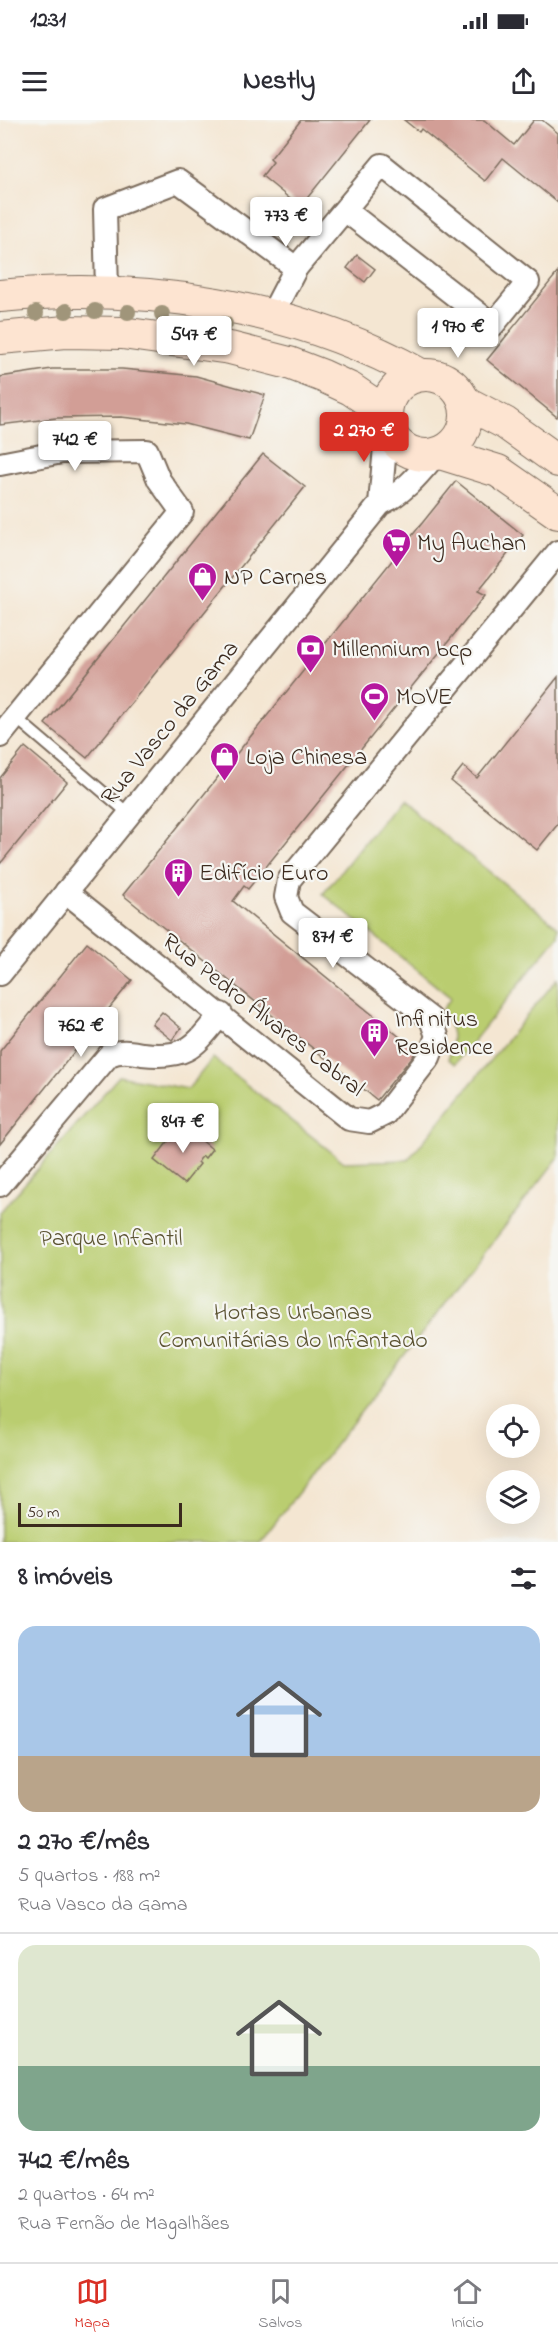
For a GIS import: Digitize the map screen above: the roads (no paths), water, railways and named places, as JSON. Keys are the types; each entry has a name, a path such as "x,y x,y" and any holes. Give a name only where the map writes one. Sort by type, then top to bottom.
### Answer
{"main road":[{"path":"0,296 71,290 106,291 170,297 271,316 370,349 421,375 447,381 465,402 505,423 557,458"},
{"path":"0,338 66,332 122,333 230,348 289,363 323,376 351,389 387,418"},
{"path":"421,375 407,380 396,389 389,401 387,418 392,436 399,445 410,452 427,456 454,444 462,432 466,416 465,402"},
{"path":"438,453 498,471 558,513"}],"street":[{"path":"271,316 296,268 382,165 528,282 493,325 345,210"},
{"path":"106,291 105,209 178,181 296,268"},
{"path":"380,504 387,418"},
{"path":"0,464 62,452 147,451 159,480 182,512 0,736"},
{"name":"Rua Vasco da Gama","path":"0,974 380,504 396,497 438,453"},
{"name":"Rua Pedro Álvares Cabral","path":"66,892 221,1014 349,1119 369,1122 385,1114 429,1057 437,1036 431,1019 292,912 286,897 289,880 558,552"},
{"path":"0,1185 110,1055 119,1051 128,1051 161,1056 189,1050 221,1014"}],"lane":[{"path":"15,717 129,814"}],"place":[{"name":"My Auchan","path":"396,568"},
{"name":"NP Carnes","path":"203,602"},
{"name":"Millennium bcp","path":"311,674"},
{"name":"MOVE","path":"375,722"},
{"name":"Loja Chinesa","path":"225,782"},
{"name":"Edifício Euro","path":"178,898"},
{"name":"Infinitus Residence","path":"374,1058"}],"park label":[{"name":"Parque Infantil","path":"111,1237"},
{"name":"Hortas Urbanas Comunitárias do Infantado","path":"293,1325"}]}
